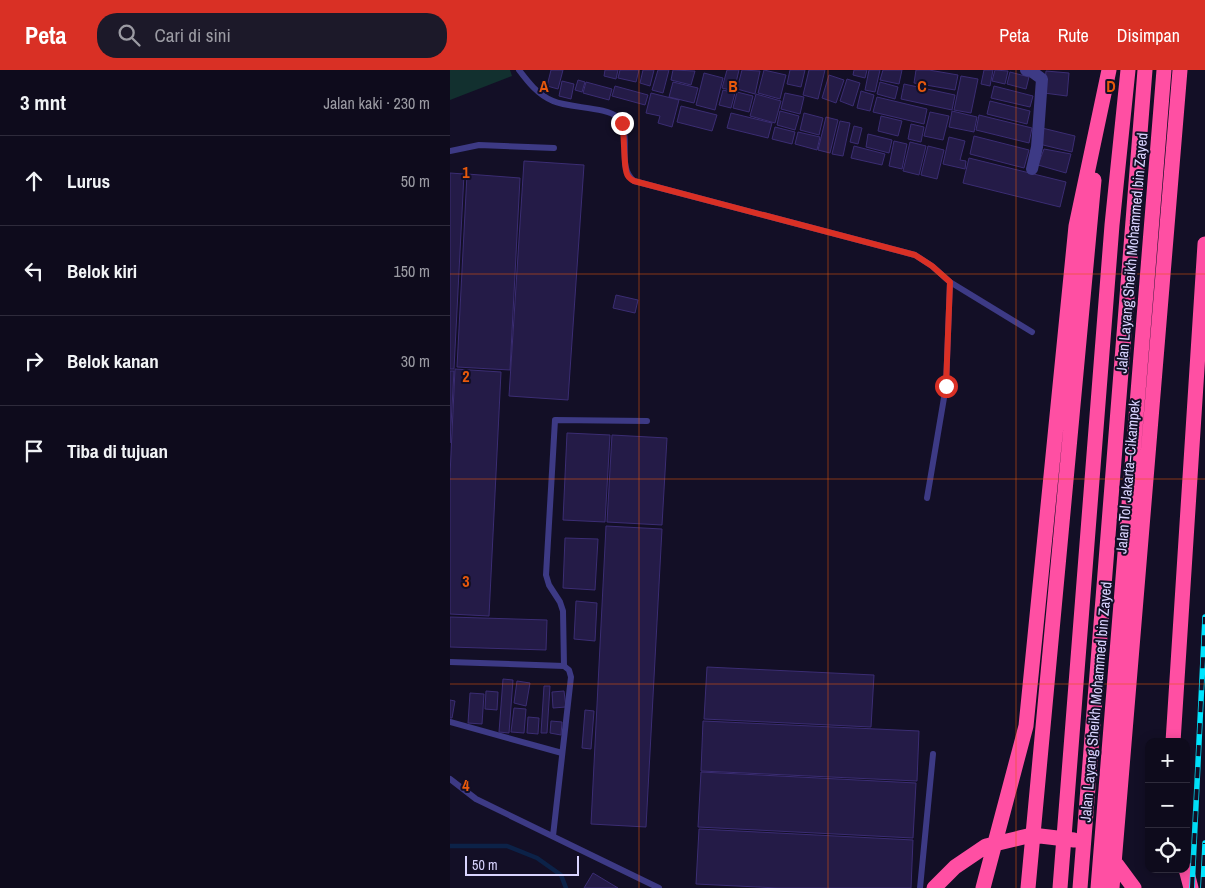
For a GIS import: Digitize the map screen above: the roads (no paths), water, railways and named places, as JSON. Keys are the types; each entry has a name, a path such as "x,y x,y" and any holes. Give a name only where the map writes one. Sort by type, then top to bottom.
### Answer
{"highway":[{"path":"983,888 1026,726 1076,226 1109,70"},
{"path":"1060,888 1112,226 1128,70"},
{"name":"Jalan Layang Sheikh Mohammed bin Zayed","path":"1080,888 1145,70"},
{"name":"Jalan Layang Sheikh Mohammed bin Zayed","path":"1098,888 1164,70"},
{"name":"Jalan Tol Jakarta–Cikampek","path":"1112,888 1180,70"},
{"path":"1028,888 1102,105"},
{"path":"1173,738 1205,244"},
{"path":"934,888 955,867 986,846 1032,835 1079,841 1117,865 1134,888"},
{"path":"1186,873 1189,888"}],"street":[{"path":"1026,70 1031,71 1042,79 1037,147 1032,169"}],"lane":[{"path":"519,70 530,85 552,101 563,105 615,114 622,123 625,134 624,167 628,176 634,181 915,255 932,266 950,282 1032,332"},
{"path":"450,152 479,145 554,148"},
{"path":"927,498 946,386 950,282"},
{"path":"564,666 563,611 560,602 549,585 546,575 555,420 647,421"},
{"path":"450,662 564,666 569,670 571,676 553,836"},
{"path":"450,722 562,753"},
{"path":"920,888 933,754"},
{"path":"450,779 476,799 659,888"}],"waterway":[{"path":"450,846 507,846 537,858 561,875 566,888"}],"railway":[{"path":"1192,888 1205,617"},
{"path":"1203,888 1205,843"}]}
